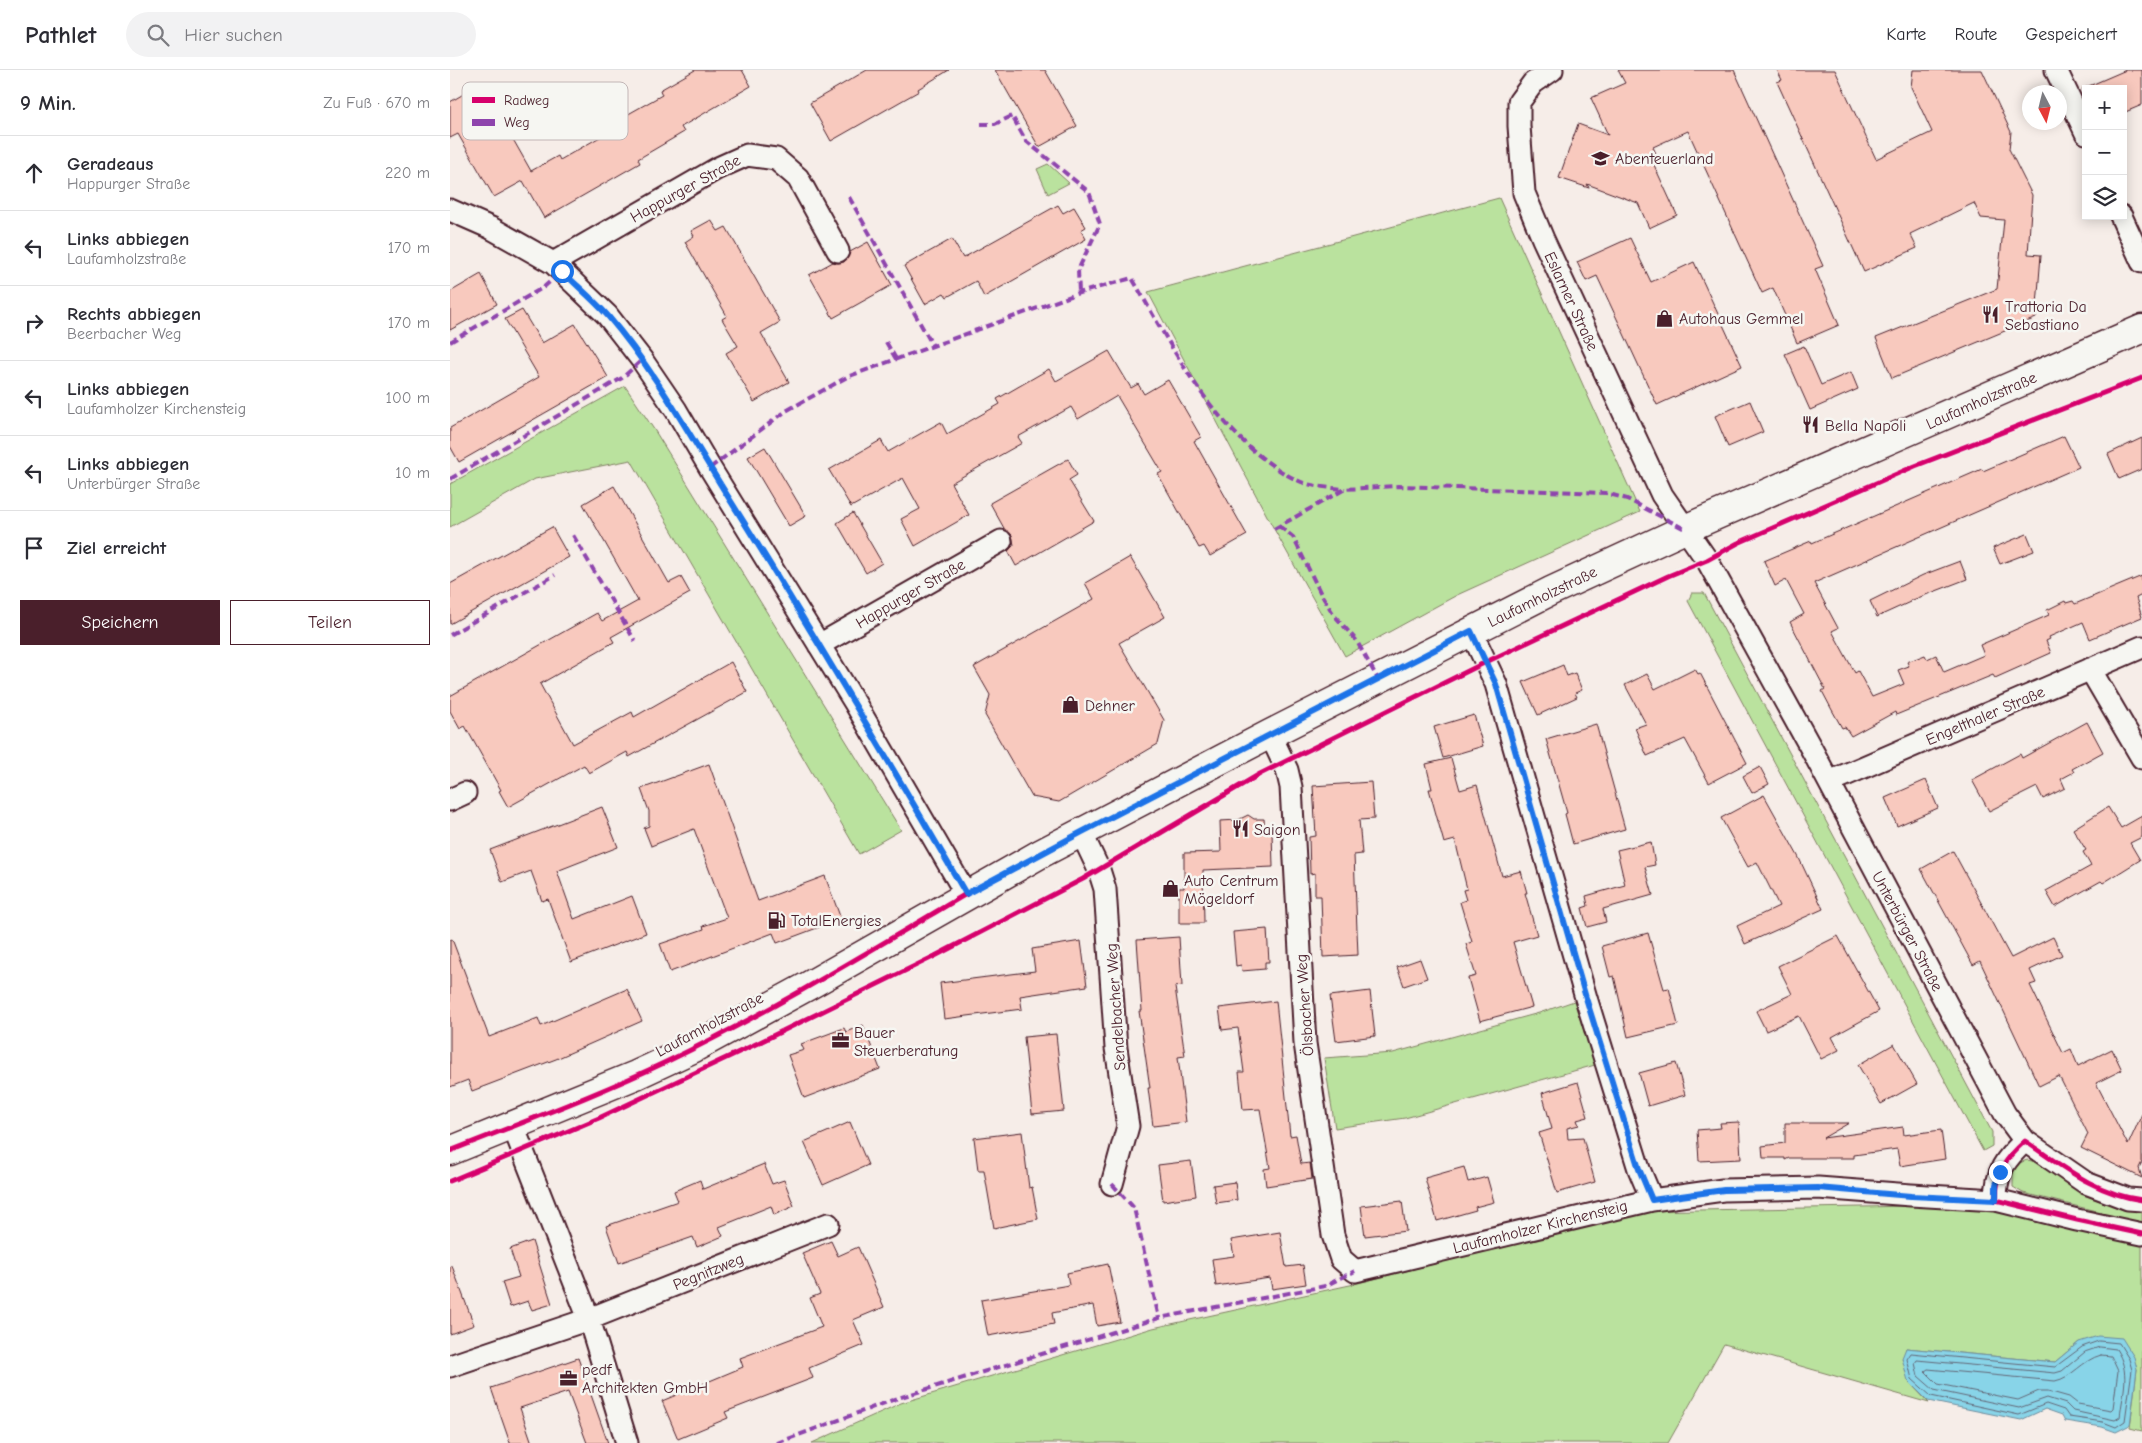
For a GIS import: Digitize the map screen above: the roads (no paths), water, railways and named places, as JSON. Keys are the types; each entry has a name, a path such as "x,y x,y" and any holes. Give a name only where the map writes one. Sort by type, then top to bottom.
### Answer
{"main road":[{"name":"Laufamholzstraße","path":"450,1151 636,1075 694,1048 808,986 966,894 1082,832 1471,631 1584,575 2142,329"}],"street":[{"name":"Eslarner Straße","path":"1552,70 1533,83 1519,102 1524,194 1656,483 1685,529"},
{"path":"2056,70 2084,130"},
{"name":"Happurger Straße","path":"553,263 718,168 747,154 776,159 798,178 838,251"},
{"path":"450,210 491,228 553,263 607,315 656,379 855,703 966,894"},
{"path":"2123,220 2142,262"},
{"name":"Unterbürger Straße","path":"1685,529 1707,560 1829,782 2001,1106 2026,1140 2086,1183 2128,1199 2142,1200"},
{"name":"Happurger Straße","path":"819,645 1001,541"},
{"path":"1471,631 1496,684 1586,998 1639,1169 1652,1200"},
{"name":"Engelthaler Straße","path":"1829,782 2142,648"},
{"path":"2090,669 2142,758"},
{"name":"Ölsbacher Weg","path":"1270,734 1287,770 1291,787 1305,1043 1333,1235 1341,1259 1355,1271"},
{"name":"Sendelbacher Weg","path":"1082,832 1099,870 1105,889 1116,1048 1128,1126 1112,1184"},
{"path":"513,1126 589,1318 627,1443"},
{"path":"2026,1140 2012,1154 2000,1172 1996,1185 1996,1200 2142,1234"},
{"name":"Laufamholzer Kirchensteig","path":"1355,1271 1652,1200 1724,1190 1818,1188 1911,1196 1996,1200"},
{"name":"Pegnitzweg","path":"450,1366 589,1318 828,1224"}],"water":[{"path":"2098,1336 2122,1338 2134,1357 2137,1369 2130,1425 2116,1432 2102,1427 2065,1421 2062,1415 2045,1409 2021,1420 1928,1401 1908,1381 1902,1358 1906,1348 2055,1362 2079,1342"}],"place":[{"name":"Abenteuerland","path":"1601,158"},
{"name":"Trattoria Da Sebastiano","path":"1991,315"},
{"name":"Autohaus Gemmel","path":"1665,318"},
{"name":"Bella Napoli","path":"1811,425"},
{"name":"Dehner","path":"1071,705"},
{"name":"Saigon","path":"1240,829"},
{"name":"Auto Centrum Mögeldorf","path":"1170,889"},
{"name":"TotalEnergies","path":"777,920"},
{"name":"Bauer Steuerberatung","path":"840,1041"},
{"name":"pedf Architekten GmbH","path":"568,1378"}]}
